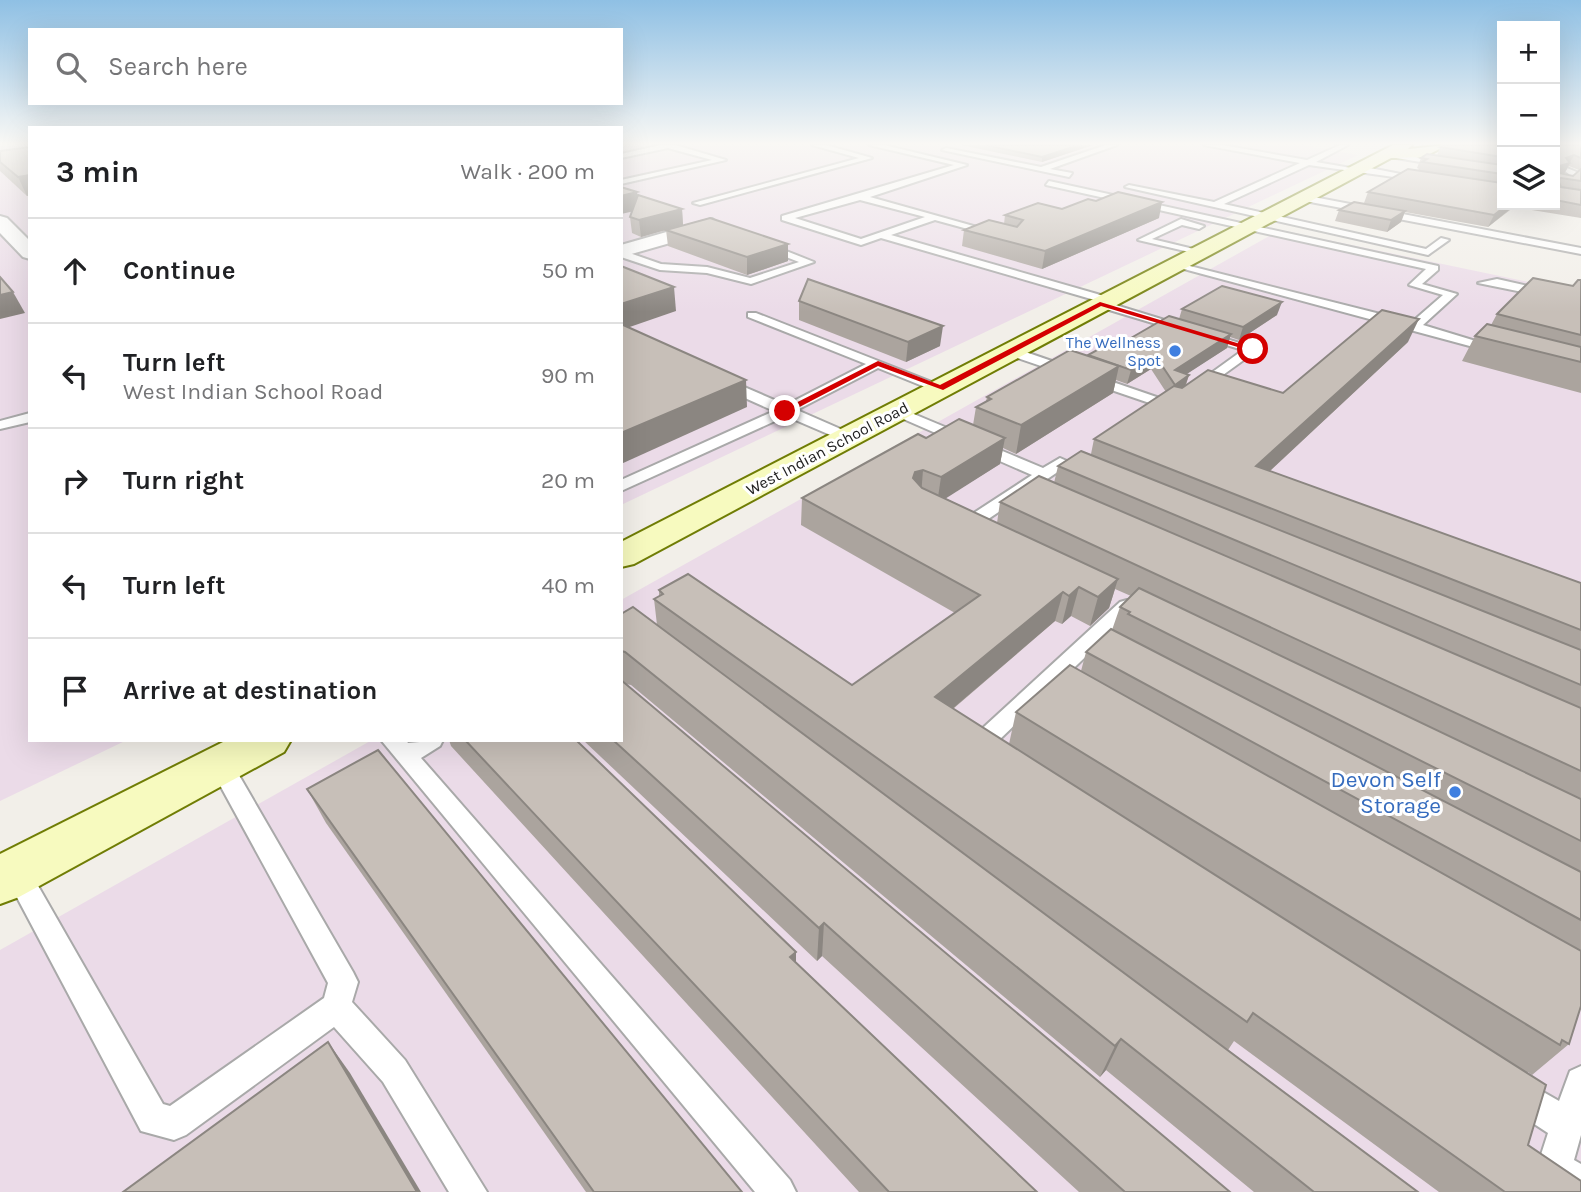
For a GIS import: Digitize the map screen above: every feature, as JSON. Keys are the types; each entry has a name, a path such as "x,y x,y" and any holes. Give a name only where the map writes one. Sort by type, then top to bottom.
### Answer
{"main road":[{"name":"West Indian School Road","path":"623,555 1298,201"},
{"path":"8,876 264,742"}],"street":[{"path":"0,222 23,255"},
{"path":"626,247 713,227"}],"lane":[{"path":"697,203 706,201"},
{"path":"847,201 785,218 861,242 935,217"},
{"path":"874,201 1013,238"},
{"path":"1089,201 1181,222 1255,223"},
{"path":"1140,201 1428,252 1444,240"},
{"path":"1193,201 1214,205 1255,223 1434,268 1414,285 1451,294 1414,326"},
{"path":"1214,205 1224,201"},
{"path":"1317,201 1581,251"},
{"path":"1181,222 1143,240 1198,253"},
{"path":"880,235 1253,349 1173,407 1010,351"},
{"path":"633,272 656,265 708,270 751,281 809,262 750,241"},
{"path":"626,247 656,265"},
{"path":"1174,265 1504,351"},
{"path":"1483,283 1497,282 1581,301"},
{"path":"752,315 940,388"},
{"path":"623,485 785,411 878,363"},
{"path":"710,377 847,437"},
{"path":"897,411 1044,474"},
{"path":"0,425 28,418"},
{"path":"966,526 1060,463 1098,478"},
{"path":"1021,489 1047,500"},
{"path":"943,515 990,538"},
{"path":"1102,593 1151,618"},
{"path":"1015,765 981,743 1127,606"},
{"path":"1090,640 1114,654"},
{"path":"1049,679 1073,693"},
{"path":"424,742 399,748 778,1192"},
{"path":"8,876 153,1119 174,1123 335,1007 343,982 221,765"},
{"path":"335,1007 394,1071 469,1192"},
{"path":"1499,1081 1567,1126"},
{"path":"1581,1082 1554,1167 1581,1185"}],"shaded area":[{"path":"0,201 28,201 28,742 123,742 0,801"},
{"path":"623,201 1262,201 623,504"},
{"path":"1280,230 1581,293 1581,1192 0,1192 0,950 368,742 623,742 623,599"}],"building":[{"path":"636,201 656,201 682,209 639,220 630,217"},
{"path":"1084,201 1162,202 1045,251 964,230 989,220 1017,227 1023,220 1005,215 1038,203 1062,209"},
{"path":"1415,201 1497,201 1497,210 1500,210 1494,215"},
{"path":"1560,201 1560,201 1581,201 1581,205"},
{"path":"1354,202 1405,211 1391,220 1339,210"},
{"path":"710,218 788,244 747,257 666,230"},
{"path":"623,267 674,287 623,303"},
{"path":"0,277 13,292 0,295"},
{"path":"1533,278 1573,286 1581,280 1581,335 1497,314"},
{"path":"808,279 943,326 908,342 799,301"},
{"path":"1222,286 1282,302 1243,327 1182,309"},
{"path":"1382,310 1419,319 1256,466 1581,583 1581,630 1094,439 1174,386 1182,388 1208,370 1283,393"},
{"path":"1169,316 1231,334 1175,370 1189,375 1175,385 1155,355 1131,370 1088,355 1117,339 1124,342"},
{"path":"1487,324 1581,347 1581,362 1475,336"},
{"path":"623,325 746,380 623,432"},
{"path":"1070,350 1119,366 1021,425 976,407 991,399 987,397"},
{"path":"959,419 1005,438 941,477 923,470 915,472 913,478 922,488 1118,579 1098,597 1079,587 1069,596 1063,592 935,697 1546,1085 1528,1145 1581,1181 1581,1192 1505,1192 1253,1013 1247,1022 654,599 663,594 659,590 688,574 852,685 980,595 802,498 918,434 926,438"},
{"path":"1081,451 1581,650 1581,685 1058,466"},
{"path":"1039,476 1581,708 1581,771 1000,502"},
{"path":"1139,588 1581,799 1581,841 1128,614 1130,612 1120,607"},
{"path":"633,607 1418,1192 1314,1192 1121,1039 1115,1046 623,652 623,613"},
{"path":"1111,629 1581,872 1581,920 1086,652"},
{"path":"1070,665 1581,951 1581,1006 1569,1044 1562,1040 1560,1045 1016,712"},
{"path":"623,682 1230,1192 1125,1192 824,923 819,928 615,742 623,742"},
{"path":"467,742 578,742 796,952 790,957 1037,1192 889,1192"},
{"path":"378,750 742,1192 594,1192 307,789"},
{"path":"328,1042 417,1192 123,1192"}],"place":[{"name":"The Wellness Spot","path":"1175,351"},
{"name":"Devon Self Storage","path":"1455,792"}],"route":[{"path":"785,411 878,363 940,388 1100,304 1253,349"}]}
